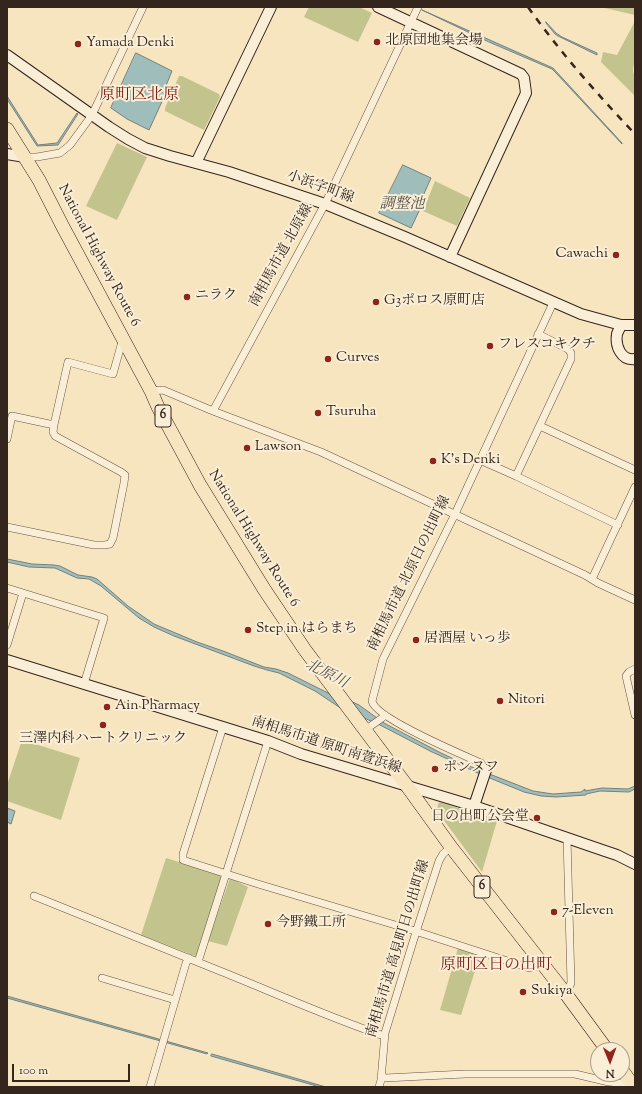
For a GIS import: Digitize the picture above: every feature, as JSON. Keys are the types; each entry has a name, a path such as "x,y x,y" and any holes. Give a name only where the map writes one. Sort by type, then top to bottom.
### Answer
{"highway":[{"name":"National Highway Route 6","path":"7,129 39,180 200,485 264,589 305,650 336,692 366,725 407,786 451,847 566,994 601,1042"}],"street":[{"path":"7,154 37,157 60,153 70,145 92,115 143,7"},
{"path":"196,163 271,7"},
{"path":"378,7 521,74 524,78 526,93 450,257"},
{"name":"南相馬市道 北原線","path":"213,411 325,204 418,7"},
{"name":"小浜字町線","path":"7,55 92,115 144,148 261,182 325,204 405,237 581,314 621,325 635,325"},
{"name":"南相馬市道 北原日の出町線","path":"474,806 486,770 481,763 430,740 383,716 374,706 372,701 383,659 480,460 553,303"},
{"path":"621,325 617,334 618,349 626,358 635,359"},
{"path":"516,476 571,359 571,353 568,349 538,334"},
{"path":"7,527 94,545 110,544 114,538 125,475 55,436 53,432 68,362 113,374 123,338"},
{"path":"151,391 163,390 213,411 321,452 585,575 635,600"},
{"path":"7,439 9,416 54,425"},
{"path":"540,426 635,470"},
{"path":"480,460 618,525"},
{"path":"592,579 635,487"},
{"path":"7,588 104,618 84,684"},
{"path":"7,645 23,593"},
{"name":"南相馬市道 原町南萱浜線","path":"7,660 222,727 301,754 474,806 617,855 635,864"},
{"path":"635,669 629,672 626,676 635,714"},
{"path":"366,725 383,716"},
{"path":"222,727 183,854 183,860 531,968 542,964"},
{"path":"198,962 268,742"},
{"path":"566,994 571,983 567,838"},
{"name":"南相馬市道 高見町日の出町線","path":"379,1087 384,1036 439,861 443,854 451,847"},
{"path":"34,896 304,1006 384,1036"},
{"path":"150,1087 186,962 189,958"},
{"path":"102,978 175,1000"},
{"path":"381,1076 385,1078 465,1074 575,1074 609,1082 633,1085"}],"green space":[{"path":"309,7 359,7 372,13 358,42 304,17"},
{"path":"600,7 635,7 635,15"},
{"path":"635,21 635,62 633,73 635,76 635,96 601,62 603,52 617,55"},
{"path":"179,76 182,76 219,94 220,97 204,130 165,111"},
{"path":"117,143 147,157 117,220 86,206"},
{"path":"435,181 470,198 457,226 423,211"},
{"path":"22,740 80,758 61,820 7,801 7,785"},
{"path":"440,802 497,821 482,872 437,811 438,804"},
{"path":"166,858 224,876 198,957 141,935"},
{"path":"230,878 248,887 227,946 208,941"},
{"path":"458,948 480,955 461,1015 440,1010"}],"water":[{"path":"422,10 553,68 622,144 552,69 489,42"},
{"path":"546,22 562,37 597,53 597,55 558,36"},
{"path":"136,53 172,71 163,93 165,95 149,130 127,119 111,108"},
{"path":"7,96 38,145 57,143 77,113 78,114 58,145 37,146 7,99"},
{"name":"調整池","path":"403,165 431,178 418,207 420,209 411,228 379,213"},
{"path":"7,559 32,564 60,566 78,575 97,579 128,606 154,624 264,667 288,673 330,694 359,705 384,723 441,753 469,766 533,791 553,794 581,792 585,789 585,791 602,788 628,789 635,786 635,789 629,792 600,791 586,795 556,797 541,796 524,792 480,774 430,751 380,725 339,707 315,691 279,673 254,666 154,627 139,618 101,586 89,579 77,578 55,568 29,567 7,562"},
{"path":"7,808 15,811 11,824 7,822"},
{"path":"7,996 208,1053 207,1054 7,998"},
{"path":"212,1054 326,1087 320,1087 211,1056"}],"railway":[{"path":"528,7 579,72 635,134"}],"place":[{"name":"北原団地集会場","path":"377,42"},
{"name":"Yamada Denki","path":"78,44"},
{"name":"Cawachi","path":"616,255"},
{"name":"ニラク","path":"187,297"},
{"name":"G3ポロス原町店","path":"376,302"},
{"name":"フレスコキクチ","path":"490,346"},
{"name":"Curves","path":"328,359"},
{"name":"Tsuruha","path":"318,413"},
{"name":"Lawson","path":"247,448"},
{"name":"K's Denki","path":"433,461"},
{"name":"Step in はらまち","path":"248,630"},
{"name":"居酒屋 いっ歩","path":"416,640"},
{"name":"Nitori","path":"500,701"},
{"name":"Ain Pharmacy","path":"107,707"},
{"name":"三澤内科ハートクリニック","path":"103,725"},
{"name":"ポンヌフ","path":"435,769"},
{"name":"日の出町公会堂","path":"537,818"},
{"name":"7-Eleven","path":"554,912"},
{"name":"今野鐵工所","path":"268,924"},
{"name":"Sukiya","path":"523,992"}],"district":[{"name":"原町区北原","path":"139,96"},
{"name":"原町区日の出町","path":"496,966"}],"water label":[{"name":"北原川","path":"326,675"}]}
